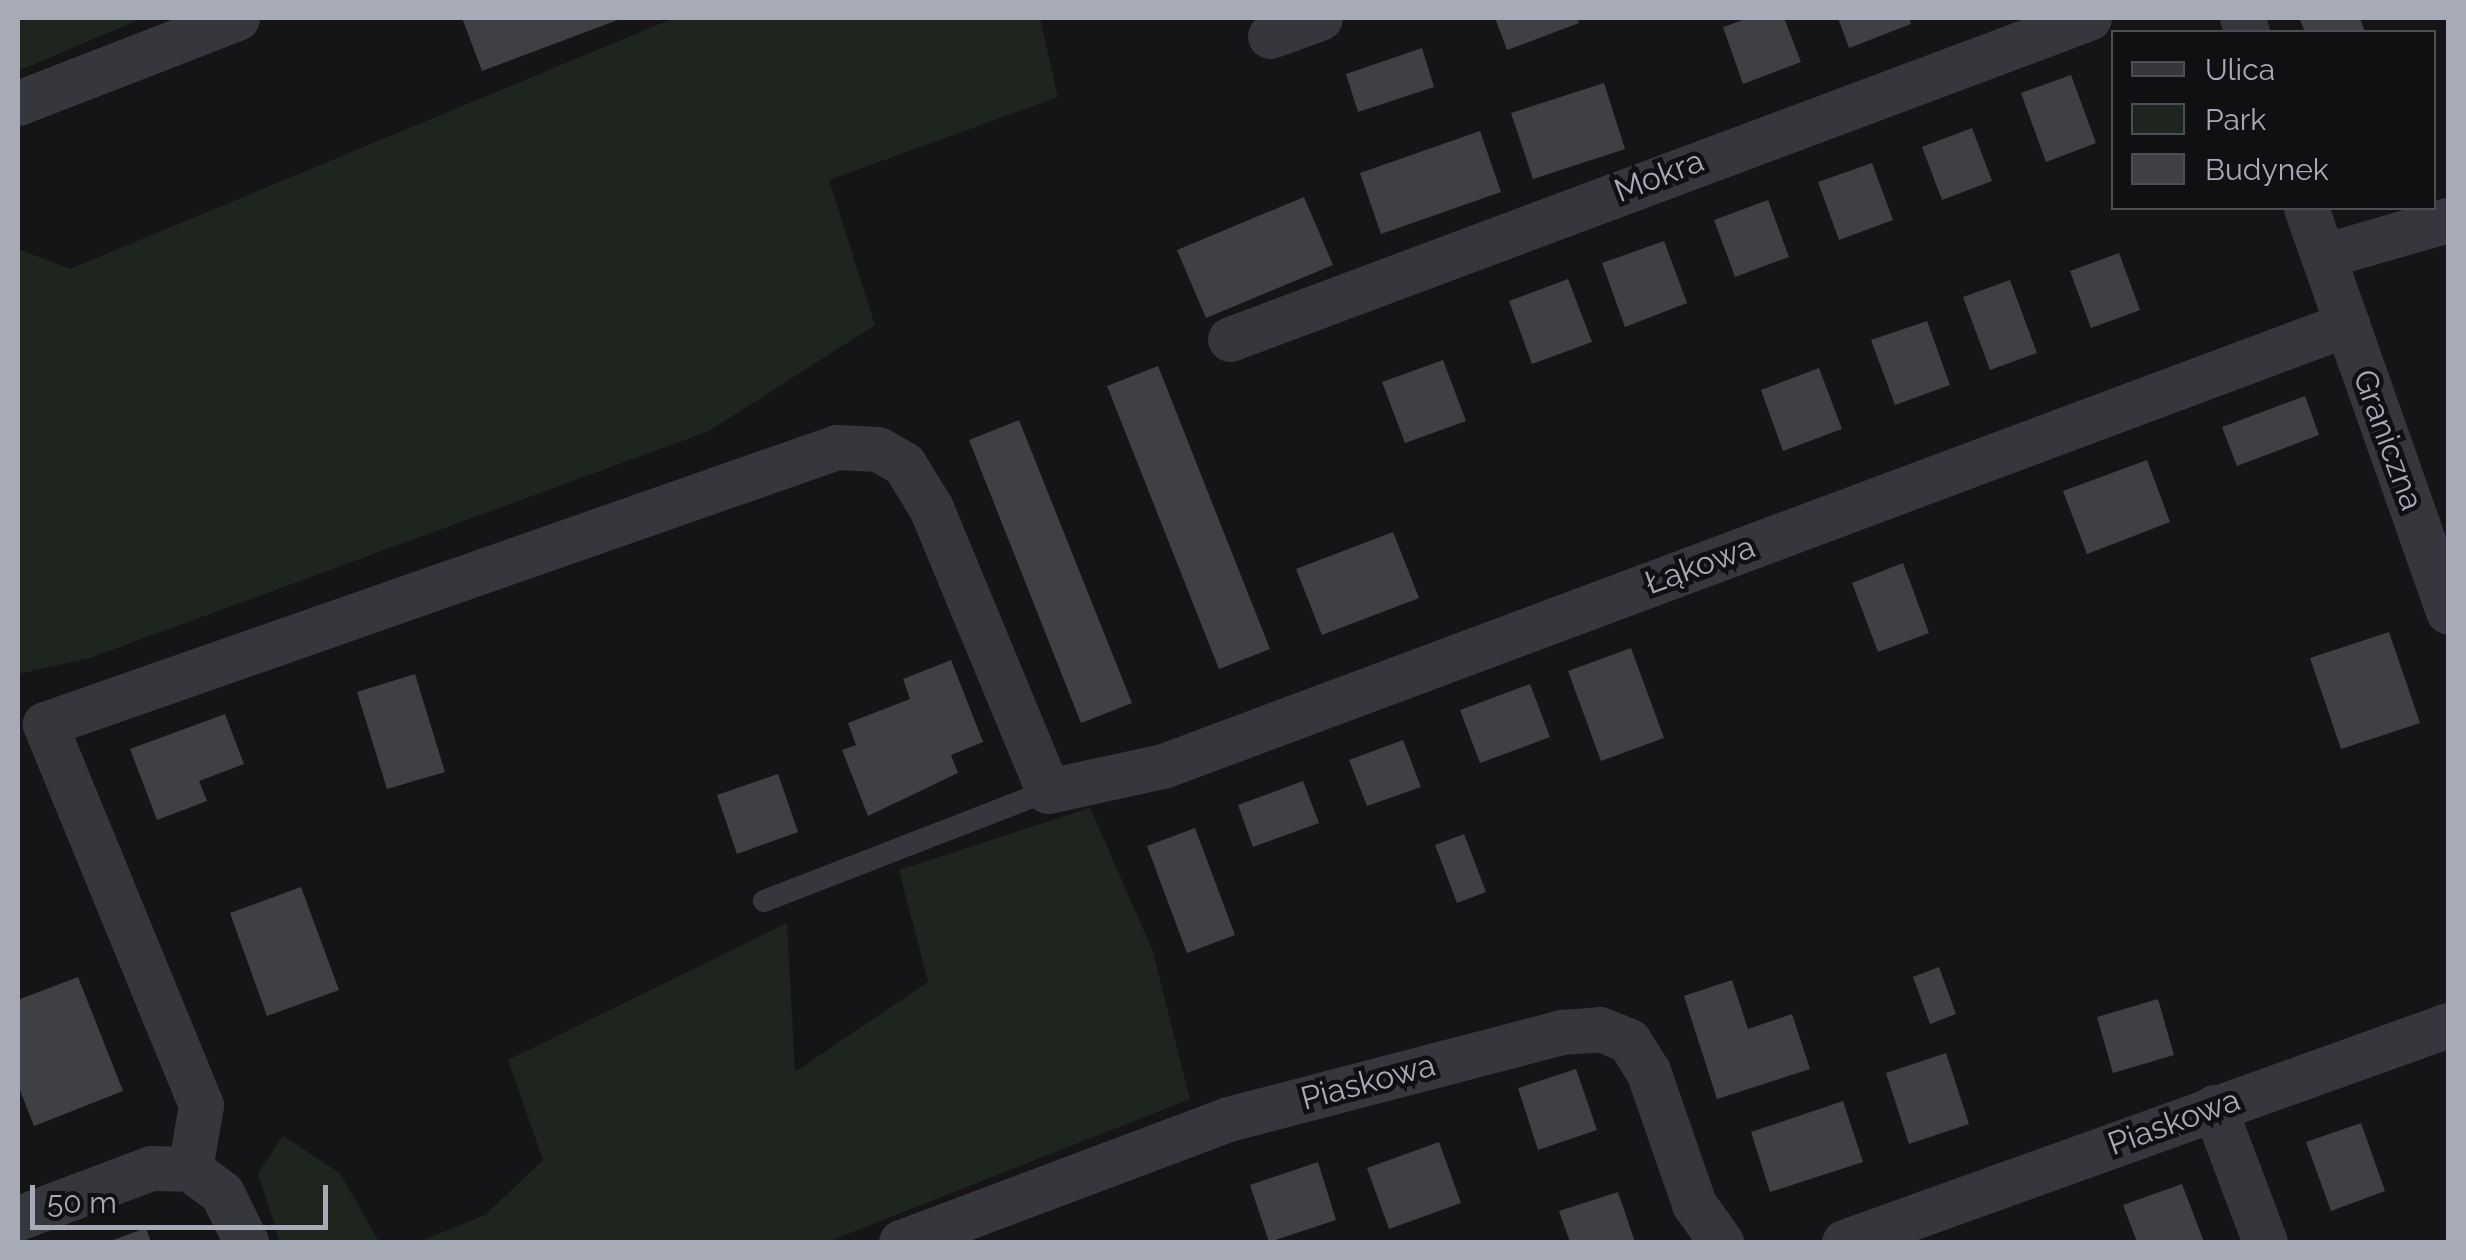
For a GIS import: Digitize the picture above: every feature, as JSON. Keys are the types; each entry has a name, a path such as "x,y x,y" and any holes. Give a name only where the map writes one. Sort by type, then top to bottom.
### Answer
{"street":[{"path":"18,103 237,18"},
{"path":"1270,36 1320,18"},
{"name":"Mokra","path":"1230,339 2089,18"},
{"name":"Graniczna","path":"2307,210 2448,612"},
{"path":"2323,256 2448,220"},
{"name":"Łąkowa","path":"1048,790 1163,766 2346,324"},
{"path":"190,1169 201,1104 45,724 837,447 878,449 904,464 931,508 1048,790"},
{"name":"Piaskowa","path":"1867,1239 2214,1107 2448,1026"},
{"name":"Piaskowa","path":"901,1242 1228,1119 1561,1032 1600,1029 1629,1041 1648,1071 1694,1204 1721,1242"},
{"path":"2214,1107 2265,1242"},
{"path":"18,1218 151,1168 190,1169 222,1193 246,1242"}],"lane":[{"path":"764,901 1048,790"}],"green space":[{"path":"18,18 143,18 18,71"},
{"path":"674,18 1040,18 1058,97 829,180 875,325 709,431 90,658 18,674 18,249 70,269"},
{"path":"1090,808 1153,951 1190,1099 827,1242 419,1242 485,1215 543,1160 508,1060 787,923 795,1072 928,982 899,870"},
{"path":"283,1136 340,1173 379,1242 280,1242 258,1173"}],"building":[{"path":"462,18 623,18 482,71"},
{"path":"1495,18 1577,18 1579,23 1507,50"},
{"path":"1749,18 1784,18 1801,62 1743,84 1723,27"},
{"path":"1838,18 1909,18 1911,24 1849,48"},
{"path":"2299,18 2360,18 2364,30 2304,30"},
{"path":"1422,48 1434,87 1358,112 1346,74"},
{"path":"2071,75 2096,143 2046,162 2021,93"},
{"path":"1604,83 1625,149 1533,179 1511,113"},
{"path":"1972,128 1992,181 1942,200 1922,147"},
{"path":"1480,131 1501,192 1381,234 1360,173"},
{"path":"1872,163 1893,220 1839,240 1818,182"},
{"path":"1304,197 1333,265 1206,318 1177,250"},
{"path":"1768,200 1789,257 1735,277 1714,220"},
{"path":"1664,241 1687,303 1625,327 1602,263"},
{"path":"2119,253 2140,310 2091,328 2070,271"},
{"path":"1568,279 1592,342 1532,364 1509,301"},
{"path":"2010,280 2037,353 1990,370 1963,297"},
{"path":"1927,321 1950,385 1895,405 1871,340"},
{"path":"1443,360 1466,421 1405,443 1382,382"},
{"path":"1158,366 1270,649 1219,669 1107,386"},
{"path":"1819,368 1842,429 1783,451 1761,390"},
{"path":"2305,396 2319,435 2237,466 2222,427"},
{"path":"1019,420 1132,703 1081,723 969,440"},
{"path":"2147,460 2170,522 2087,554 2063,491"},
{"path":"1393,532 1419,598 1322,635 1296,569"},
{"path":"1903,563 1929,633 1878,652 1852,583"},
{"path":"2389,632 2420,723 2341,749 2310,658"},
{"path":"1631,648 1664,738 1601,761 1568,671"},
{"path":"951,660 983,742 951,755 958,773 868,816 842,750 856,745 848,723 910,699 903,679"},
{"path":"415,674 445,772 387,789 357,692"},
{"path":"1530,684 1550,737 1480,763 1460,710"},
{"path":"225,714 244,764 199,781 207,801 157,820 130,749"},
{"path":"1403,740 1421,787 1367,806 1349,760"},
{"path":"778,774 798,832 737,854 717,795"},
{"path":"1303,781 1319,823 1253,847 1238,805"},
{"path":"1195,828 1235,935 1187,953 1147,846"},
{"path":"1464,834 1486,892 1457,903 1435,845"},
{"path":"301,887 339,990 267,1016 230,913"},
{"path":"1939,967 1956,1014 1930,1024 1913,977"},
{"path":"78,977 123,1091 34,1126 18,1085 18,1000"},
{"path":"1732,980 1748,1029 1792,1014 1810,1069 1717,1099 1684,996"},
{"path":"2158,999 2174,1055 2113,1073 2097,1017"},
{"path":"1946,1053 1969,1124 1909,1144 1886,1073"},
{"path":"1576,1069 1597,1130 1538,1150 1518,1088"},
{"path":"1843,1101 1863,1162 1770,1192 1751,1132"},
{"path":"2361,1123 2385,1191 2331,1211 2306,1142"},
{"path":"1439,1142 1461,1203 1389,1229 1367,1168"},
{"path":"1318,1162 1336,1220 1269,1242 1250,1185"},
{"path":"2182,1184 2204,1242 2137,1242 2123,1205"},
{"path":"1618,1192 1635,1242 1570,1242 1559,1211"},
{"path":"146,1228 151,1242 108,1242"}]}
